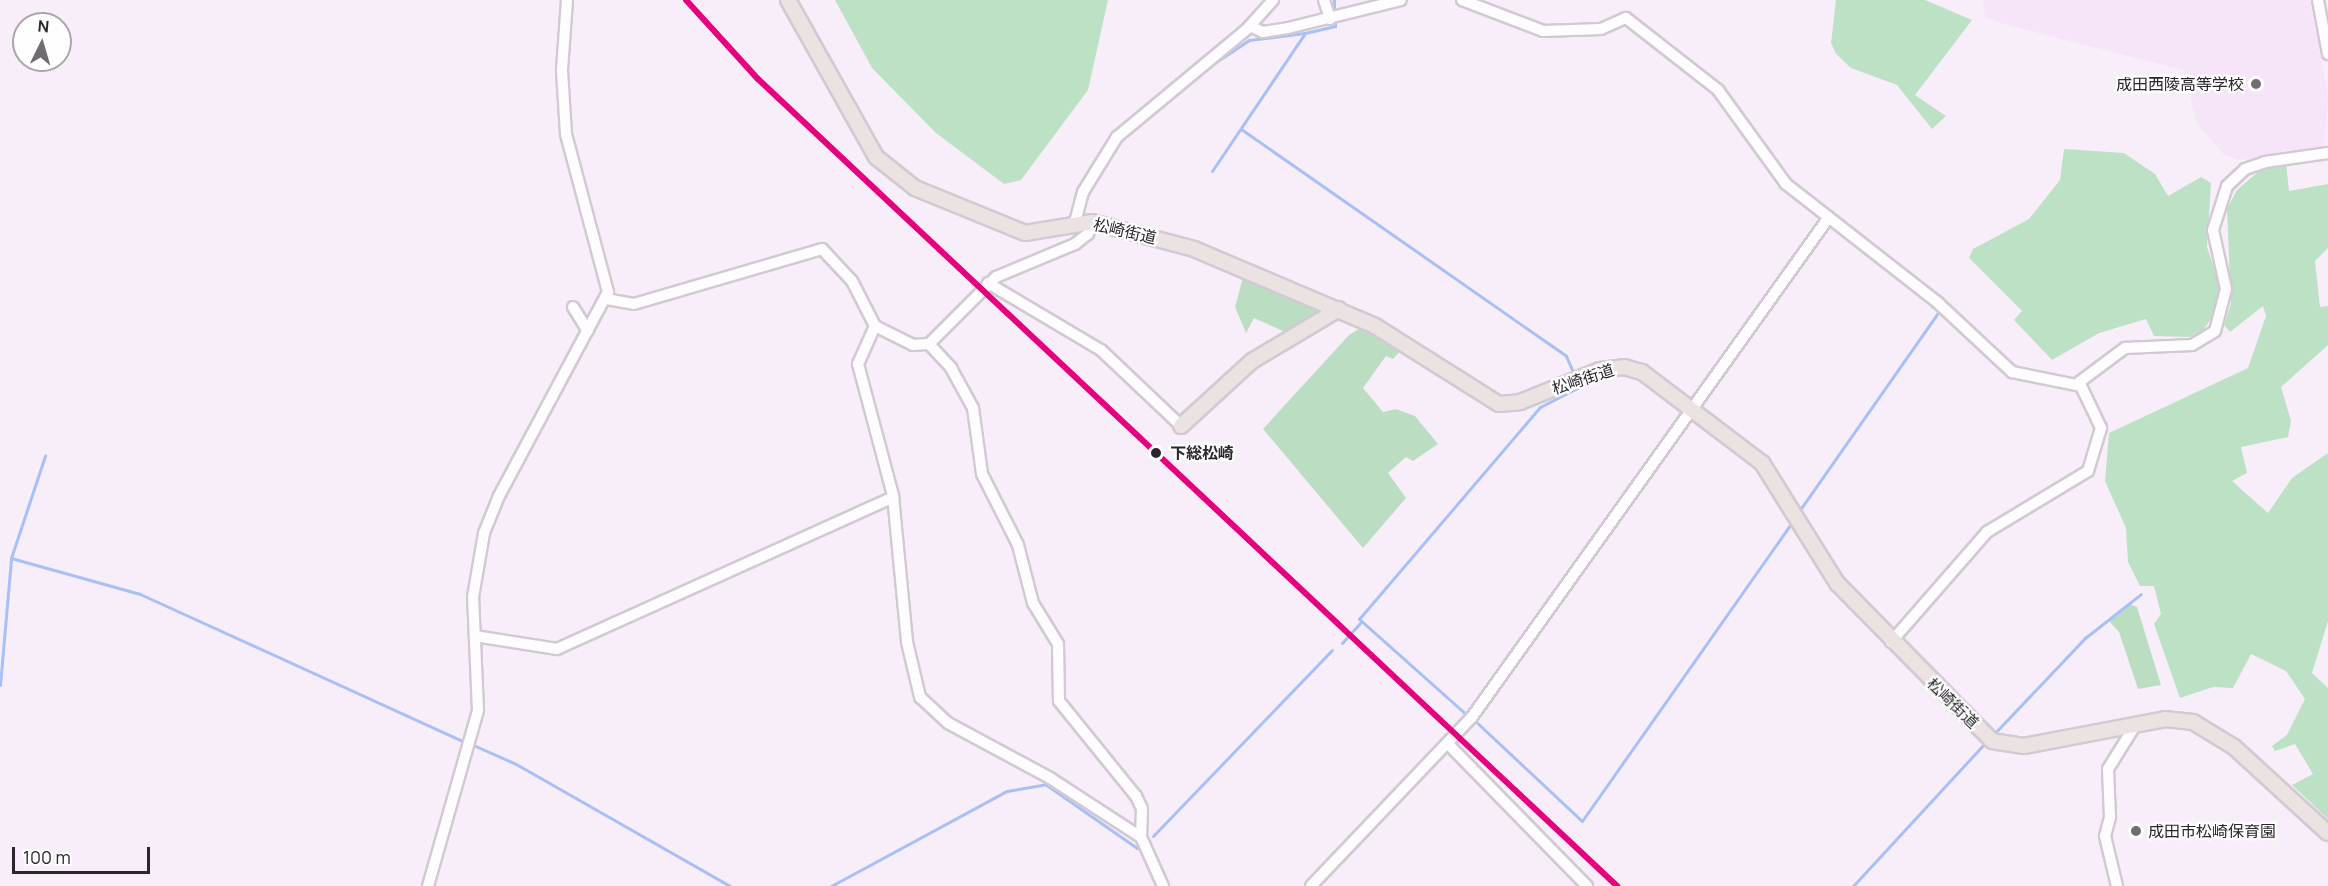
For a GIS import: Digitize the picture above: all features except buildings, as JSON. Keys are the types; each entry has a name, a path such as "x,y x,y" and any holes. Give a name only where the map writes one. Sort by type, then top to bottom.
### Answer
{"main road":[{"name":"松崎街道","path":"788,0 869,148 894,175 1013,230 1040,234 1075,222 1092,222 1194,249 1339,309 1397,339 1491,402 1520,402 1624,367 1642,372 1690,406 1762,463 1838,583 1891,642 1997,743 2024,746 2136,724 2178,719 2210,730 2328,833"},
{"path":"1181,426 1252,361 1339,309"}],"street":[{"path":"428,886 470,743 480,695 475,636 474,574 484,533 499,496 606,299 564,117 567,0"},
{"path":"1075,222 1083,192 1117,137 1250,26 1273,0"},
{"path":"1324,0 1330,19"},
{"path":"1250,26 1263,32 1330,19 1401,0"},
{"path":"1462,0 1543,31 1601,29 1626,18 1718,90 1786,184 1937,302 2012,372 2078,383 2125,348 2192,345 2215,331 2226,289 2213,230 2227,186 2246,169 2265,162 2328,153"},
{"path":"2318,0 2328,54"},
{"path":"1311,886 1448,744 1828,217"},
{"path":"606,299 634,304 822,249 852,281 874,326 913,345 929,344 988,283 1016,265 1075,244 1088,234 1092,222"},
{"path":"988,283 1101,350 1181,426"},
{"path":"573,307 588,331"},
{"path":"874,326 858,364 893,497 907,642 914,683 924,703 1142,837"},
{"path":"929,344 961,382 973,408 982,474 1018,545 1033,603 1058,644 1059,701 1136,796 1142,809 1142,837 1162,886"},
{"path":"1891,642 1987,532 2088,471 2101,428 2078,383"},
{"path":"475,636 557,649 893,497"},
{"path":"2117,886 2105,836 2110,817 2108,769 2136,724"},
{"path":"1448,744 1587,886"}],"shaded area":[{"name":"成田西陵高等学校","path":"1983,0 2310,0 2328,97 2324,148 2241,160 2224,155 2197,124 2183,70 2006,25 1985,17"}],"green space":[{"path":"835,0 1108,0 1088,90 1021,180 1004,184 936,133 872,68"},
{"path":"1836,0 1925,0 1972,20 1915,95 1946,116 1932,129 1897,85 1851,68 1836,54 1831,43"},
{"path":"2064,149 2124,153 2155,174 2168,196 2201,177 2211,183 2207,247 2219,283 2217,311 2203,330 2189,337 2154,336 2146,319 2099,333 2052,360 2014,320 2022,311 1969,258 1973,249 2029,219 2060,180"},
{"path":"2286,163 2289,191 2328,184 2328,248 2315,261 2320,307 2328,306 2328,345 2281,387 2291,421 2288,437 2241,447 2247,473 2232,481 2268,513 2292,478 2328,453 2328,621 2312,673 2328,688 2328,819 2292,785 2313,774 2295,744 2275,751 2272,746 2287,735 2305,699 2286,671 2251,654 2233,688 2213,687 2180,698 2154,624 2161,614 2154,586 2140,586 2128,562 2126,528 2105,481 2109,433 2248,368 2266,316 2263,306 2230,332 2224,325 2231,304 2227,209 2237,190 2258,172"},
{"path":"1244,274 1323,307 1322,313 1285,332 1254,318 1246,333 1235,307"},
{"path":"1365,325 1402,349 1393,359 1386,356 1363,388 1383,412 1396,409 1415,416 1438,444 1413,461 1406,457 1388,473 1406,498 1363,548 1263,429 1349,335"},
{"path":"2130,604 2137,607 2161,685 2138,689 2119,632 2109,621"}],"waterway":[{"path":"1334,0 1334,13"},
{"path":"1210,66 1249,40 1305,33 1335,26 1335,20"},
{"path":"1212,171 1305,33"},
{"path":"1241,129 1566,356 1575,376"},
{"path":"1797,514 1940,310"},
{"path":"1468,716 1359,619 1540,407 1577,388 1577,382"},
{"path":"0,685 11,558 45,456"},
{"path":"1473,719 1582,821 1794,519"},
{"path":"11,558 140,594 465,742"},
{"path":"1991,737 2085,638 2141,594"},
{"path":"1342,643 1361,622"},
{"path":"1153,836 1332,650"},
{"path":"1853,886 1987,741"},
{"path":"471,744 516,764 730,886"},
{"path":"831,886 1007,791 1045,784 1137,848 1141,845"},
{"path":"2100,842 2111,886"}],"transit line":[{"path":"686,0 758,79 1617,886"}],"place":[{"name":"成田西陵高等学校","path":"2256,84"},
{"name":"下総松崎","path":"1156,453"},
{"name":"成田市松崎保育園","path":"2136,831"}]}
